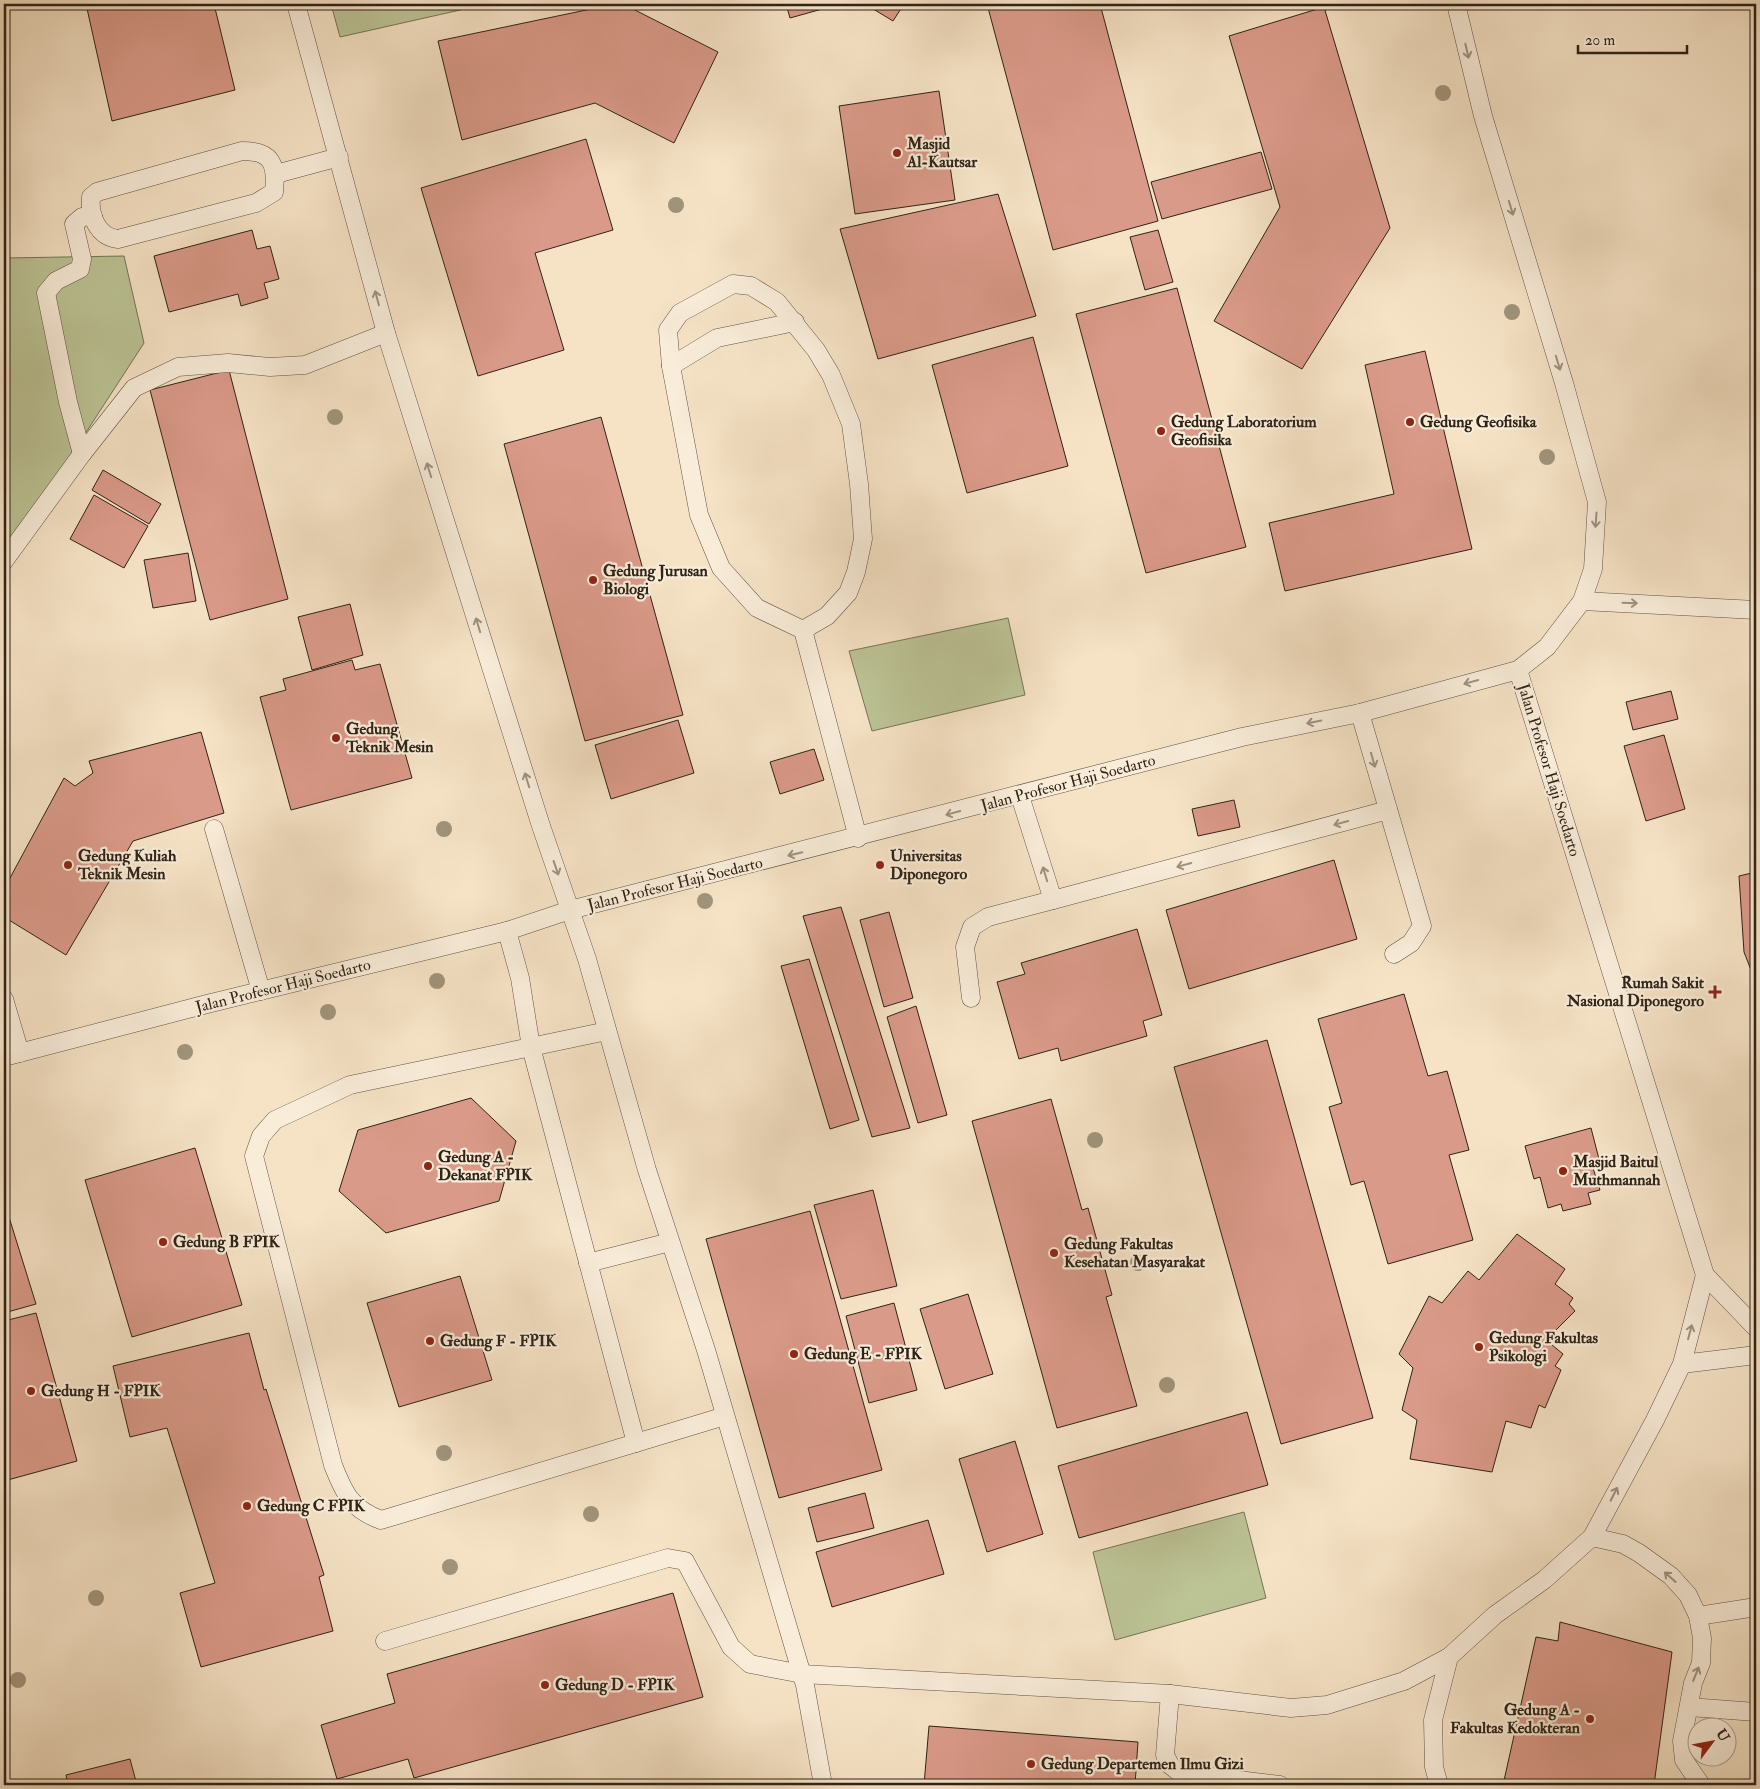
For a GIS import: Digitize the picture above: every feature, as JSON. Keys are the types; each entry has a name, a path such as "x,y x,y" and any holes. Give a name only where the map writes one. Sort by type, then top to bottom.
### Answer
{"lane":[{"path":"296,4 386,333 541,826 570,910 607,1031 646,1170 725,1416 802,1674 823,1785"},
{"path":"1456,4 1483,116 1564,383 1597,502 1593,568 1582,601 1547,647 1518,670"},
{"path":"242,151 257,151 268,157 276,174 274,192 256,203 118,239 109,238 99,231 93,216 91,197 97,192 242,151"},
{"path":"276,174 339,157"},
{"path":"82,454 68,402 46,293 56,281 80,268 82,259 74,224 82,217 93,216"},
{"path":"803,630 827,616 848,593 856,572 863,539 860,484 851,424 831,375 816,350 795,322 777,302 750,286 733,284 680,313 668,330 671,366 699,515 721,568 757,608 803,630 858,838"},
{"path":"671,366 718,338 795,322"},
{"path":"4,561 82,454 134,388 178,367 228,363 270,367 305,365 386,333"},
{"path":"1582,601 1751,609"},
{"name":"Jalan Profesor Haji Soedarto","path":"12,1055 261,991 507,931 570,910 858,838 1242,738 1360,713 1518,670 1705,1275"},
{"path":"1360,713 1422,926 1411,943 1394,954"},
{"path":"1020,796 1053,900"},
{"path":"971,998 965,947 972,927 988,917 1388,810"},
{"path":"214,829 261,991"},
{"path":"507,931 520,978 531,1047 636,1443"},
{"path":"4,999 12,1055"},
{"path":"607,1031 350,1084 275,1120 261,1136 254,1156 332,1465 345,1493 363,1514 381,1520 725,1416"},
{"path":"588,1263 670,1242"},
{"path":"1705,1275 1756,1328"},
{"path":"386,1641 668,1558 685,1561 727,1641 750,1664 802,1674 1170,1694 1291,1708 1327,1705 1404,1681 1449,1657 1495,1615 1544,1580 1592,1538 1655,1420 1682,1364 1705,1275"},
{"path":"1682,1364 1756,1355"},
{"path":"1592,1538 1623,1544 1655,1564 1671,1576 1688,1595 1698,1616 1702,1638 1701,1663 1692,1683 1682,1741 1684,1760 1701,1785"},
{"path":"1698,1616 1756,1607"},
{"path":"1438,1785 1434,1767 1433,1720 1449,1657"},
{"path":"1170,1694 1165,1755 1170,1765 1180,1773 1280,1785"},
{"path":"1689,1707 1756,1712"}],"green space":[{"path":"331,4 487,4 340,37"},
{"path":"124,256 144,343 35,511 4,554 4,258"},
{"path":"1008,618 1025,695 872,731 849,651"},
{"path":"1244,1512 1266,1598 1115,1640 1093,1552"}],"building":[{"path":"86,4 214,4 235,90 112,121"},
{"path":"615,4 623,4 718,52 674,143 595,103 462,140 438,41"},
{"path":"786,4 840,4 790,18"},
{"path":"865,4 904,4 893,21"},
{"path":"987,4 1100,4 1158,221 1053,250"},
{"path":"1324,7 1390,228 1302,369 1214,321 1280,207 1229,36"},
{"name":"Masjid Al-Kautsar","path":"939,91 955,200 855,214 839,106"},
{"path":"586,139 613,230 535,253 564,350 478,376 421,188"},
{"path":"1261,152 1272,189 1162,219 1151,182"},
{"path":"998,194 1036,316 878,359 840,229"},
{"path":"252,230 257,249 270,246 279,279 264,283 268,298 241,306 238,294 169,312 154,256"},
{"path":"1158,230 1173,282 1145,290 1130,237"},
{"name":"Gedung Laboratorium Geofisika","path":"1177,288 1246,547 1146,573 1076,314"},
{"path":"1033,337 1068,466 967,493 932,365"},
{"name":"Gedung Geofisika","path":"1425,351 1472,549 1285,591 1269,523 1394,494 1365,365"},
{"path":"229,370 288,599 210,620 150,390"},
{"name":"Gedung Jurusan Biologi","path":"601,417 683,715 585,741 504,444"},
{"path":"103,470 161,504 149,524 92,490"},
{"path":"94,495 148,526 124,568 70,539"},
{"path":"188,553 196,601 153,608 144,560"},
{"path":"350,604 363,655 312,670 298,617"},
{"name":"Gedung Teknik Mesin","path":"352,660 355,670 380,664 412,778 291,810 260,697 286,690 283,679"},
{"path":"1671,691 1678,719 1633,730 1626,702"},
{"path":"678,720 694,773 611,799 595,745"},
{"name":"Gedung Kuliah Teknik Mesin","path":"201,732 224,813 133,841 66,955 4,917 4,889 64,778 75,786 93,773 89,761"},
{"path":"1664,735 1685,809 1646,821 1624,746"},
{"path":"814,749 824,780 780,794 770,762"},
{"path":"1234,800 1240,827 1198,836 1192,809"},
{"path":"1334,860 1357,939 1189,989 1166,910"},
{"path":"1756,872 1756,983 1744,952 1739,876"},
{"path":"841,907 910,1128 872,1137 803,916"},
{"path":"889,912 913,998 884,1007 860,920"},
{"path":"1137,929 1162,1015 1143,1021 1147,1036 1061,1061 1058,1048 1019,1059 997,982 1025,974 1021,963"},
{"path":"809,959 859,1120 830,1129 781,966"},
{"path":"1404,994 1428,1076 1447,1071 1469,1150 1449,1155 1473,1240 1388,1264 1364,1181 1351,1185 1329,1107 1342,1103 1318,1019"},
{"path":"916,1006 947,1115 918,1123 887,1017"},
{"path":"1267,1040 1373,1418 1281,1444 1174,1067"},
{"name":"Gedung A - Dekanat FPIK","path":"471,1098 516,1141 499,1201 386,1233 339,1191 358,1130"},
{"name":"Gedung Fakultas Kesehatan Masyarakat","path":"1051,1099 1082,1210 1088,1208 1112,1295 1106,1297 1137,1406 1057,1428 972,1121"},
{"name":"Masjid Baitul Muthmannah","path":"1591,1128 1600,1163 1592,1165 1600,1190 1588,1193 1591,1204 1563,1211 1561,1204 1548,1208 1540,1177 1534,1179 1525,1146"},
{"name":"Gedung B FPIK","path":"195,1148 242,1305 132,1337 85,1180"},
{"path":"873,1190 897,1286 841,1299 814,1205"},
{"path":"4,1201 36,1304 4,1313"},
{"name":"Gedung E - FPIK","path":"810,1211 882,1470 779,1498 706,1239"},
{"name":"Gedung Fakultas Psikologi","path":"1517,1234 1565,1269 1555,1284 1573,1298 1569,1304 1575,1311 1546,1340 1563,1354 1555,1366 1561,1370 1545,1408 1539,1405 1531,1428 1506,1421 1492,1472 1410,1459 1417,1420 1402,1410 1413,1368 1399,1354 1429,1296 1442,1303 1468,1271 1479,1280"},
{"name":"Gedung F - FPIK","path":"460,1276 492,1380 399,1407 367,1303"},
{"path":"968,1294 993,1374 945,1389 920,1309"},
{"path":"894,1303 917,1390 869,1403 846,1316"},
{"name":"Gedung H - FPIK","path":"36,1313 77,1461 4,1481 4,1321"},
{"name":"Gedung C FPIK","path":"249,1333 264,1390 266,1389 324,1575 319,1577 333,1631 201,1667 180,1593 215,1583 167,1428 130,1437 113,1366"},
{"path":"1247,1412 1268,1485 1079,1538 1058,1466"},
{"path":"1015,1441 1043,1534 987,1552 959,1459"},
{"path":"865,1493 874,1528 817,1542 808,1508"},
{"path":"928,1520 944,1574 832,1607 816,1552"},
{"name":"Gedung D - FPIK","path":"673,1593 703,1697 414,1778 408,1759 337,1779 321,1725 395,1703 387,1674"},
{"name":"Gedung A - Fakultas Kedokteran","path":"1560,1622 1672,1652 1654,1785 1503,1785 1536,1637 1558,1641"},
{"name":"Gedung Departemen Ilmu Gizi","path":"929,1726 1138,1742 1135,1785 924,1785"},
{"path":"130,1759 137,1785 68,1785 66,1775"}],"place":[{"name":"Masjid Al-Kautsar","path":"897,153"},
{"name":"Gedung Geofisika","path":"1410,422"},
{"name":"Gedung Laboratorium Geofisika","path":"1161,431"},
{"name":"Gedung Jurusan Biologi","path":"593,580"},
{"name":"Gedung Teknik Mesin","path":"336,738"},
{"name":"Gedung Kuliah Teknik Mesin","path":"68,865"},
{"name":"Universitas Diponegoro","path":"880,865"},
{"name":"Rumah Sakit Nasional Diponegoro","path":"1715,992"},
{"name":"Gedung A - Dekanat FPIK","path":"428,1166"},
{"name":"Masjid Baitul Muthmannah","path":"1563,1171"},
{"name":"Gedung B FPIK","path":"163,1242"},
{"name":"Gedung Fakultas Kesehatan Masyarakat","path":"1054,1253"},
{"name":"Gedung F - FPIK","path":"430,1341"},
{"name":"Gedung Fakultas Psikologi","path":"1479,1347"},
{"name":"Gedung E - FPIK","path":"794,1354"},
{"name":"Gedung H - FPIK","path":"31,1391"},
{"name":"Gedung C FPIK","path":"247,1506"},
{"name":"Gedung D - FPIK","path":"545,1685"},
{"name":"Gedung A - Fakultas Kedokteran","path":"1590,1719"},
{"name":"Gedung Departemen Ilmu Gizi","path":"1031,1764"}]}
